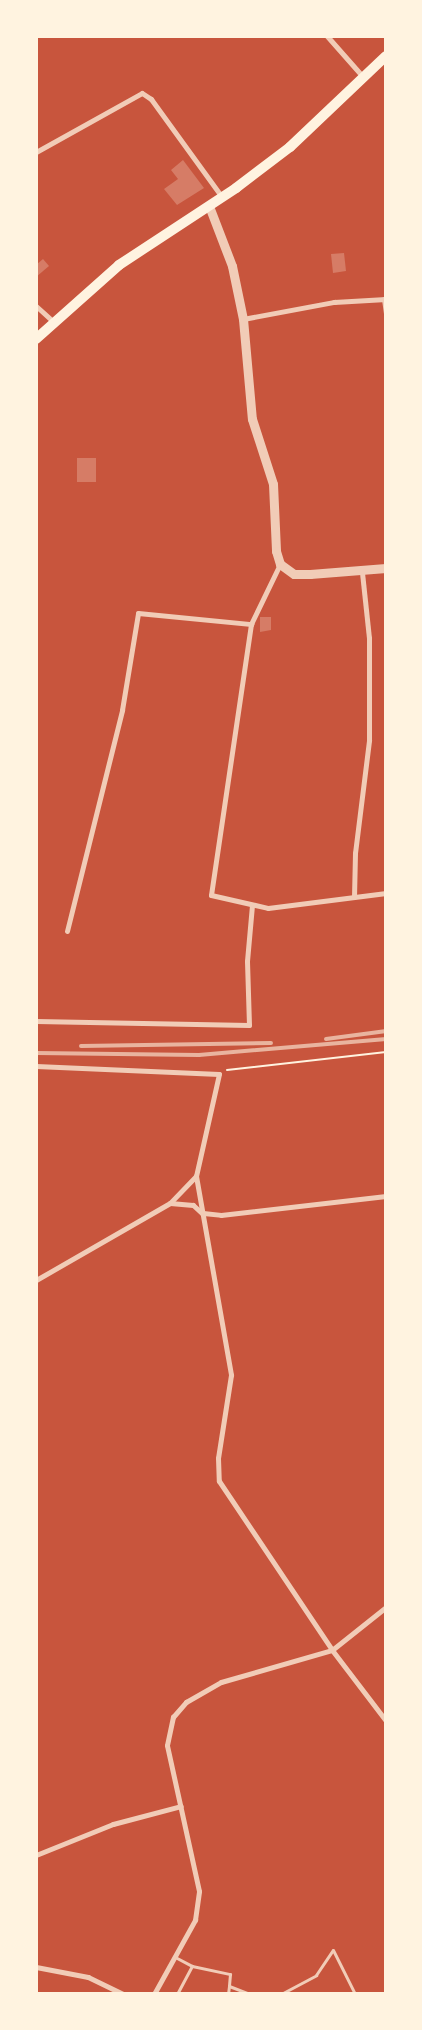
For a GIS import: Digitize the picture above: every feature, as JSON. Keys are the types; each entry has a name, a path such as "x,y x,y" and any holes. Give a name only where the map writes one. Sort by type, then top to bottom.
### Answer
{"main road":[{"path":"36,339 125,260 209,206 290,146 386,56"}],"street":[{"path":"327,36 364,78"},
{"path":"36,152 142,93 151,99 222,197"},
{"path":"209,206 232,266 243,319 252,419 272,484 276,550 280,564 294,574 362,572 386,568"},
{"path":"243,319 334,302 385,299 386,314"},
{"path":"36,306 55,322"},
{"path":"280,564 251,624 211,895 268,908 386,893"},
{"path":"354,898 354,853 369,740 369,638 362,572"},
{"path":"67,931 114,747 138,613 251,624"},
{"path":"36,1022 249,1025 247,961 252,905"},
{"path":"36,1066 219,1074 196,1176 230,1375 218,1458 219,1482 332,1650 386,1721"},
{"path":"36,1280 170,1203 196,1176"},
{"path":"170,1203 193,1206 203,1213 221,1215 386,1196"},
{"path":"154,1994 195,1920 199,1891 167,1746 169,1727 179,1709 202,1692 236,1676 332,1650 386,1607"},
{"path":"36,1855 113,1824 181,1806"},
{"path":"36,1967 88,1977 123,1994"}],"lane":[{"path":"281,1994 316,1975 333,1950 356,1994"},
{"path":"176,1957 192,1966 230,1974 228,1994"},
{"path":"177,1994 192,1966"},
{"path":"229,1986 250,1994"}],"path":[{"path":"219,1074 230,1068 386,1052"}],"building":[{"path":"183,160 204,188 177,205 164,189 178,179 171,170"},
{"path":"344,253 346,271 333,273 331,254"},
{"path":"43,259 49,266 36,277 36,265"},
{"path":"77,458 96,458 96,482 77,482"},
{"path":"260,617 271,617 271,630 260,632"}],"railway":[{"path":"326,1039 386,1031"},
{"path":"36,1053 199,1055 386,1039"},
{"path":"81,1046 271,1043"}]}
